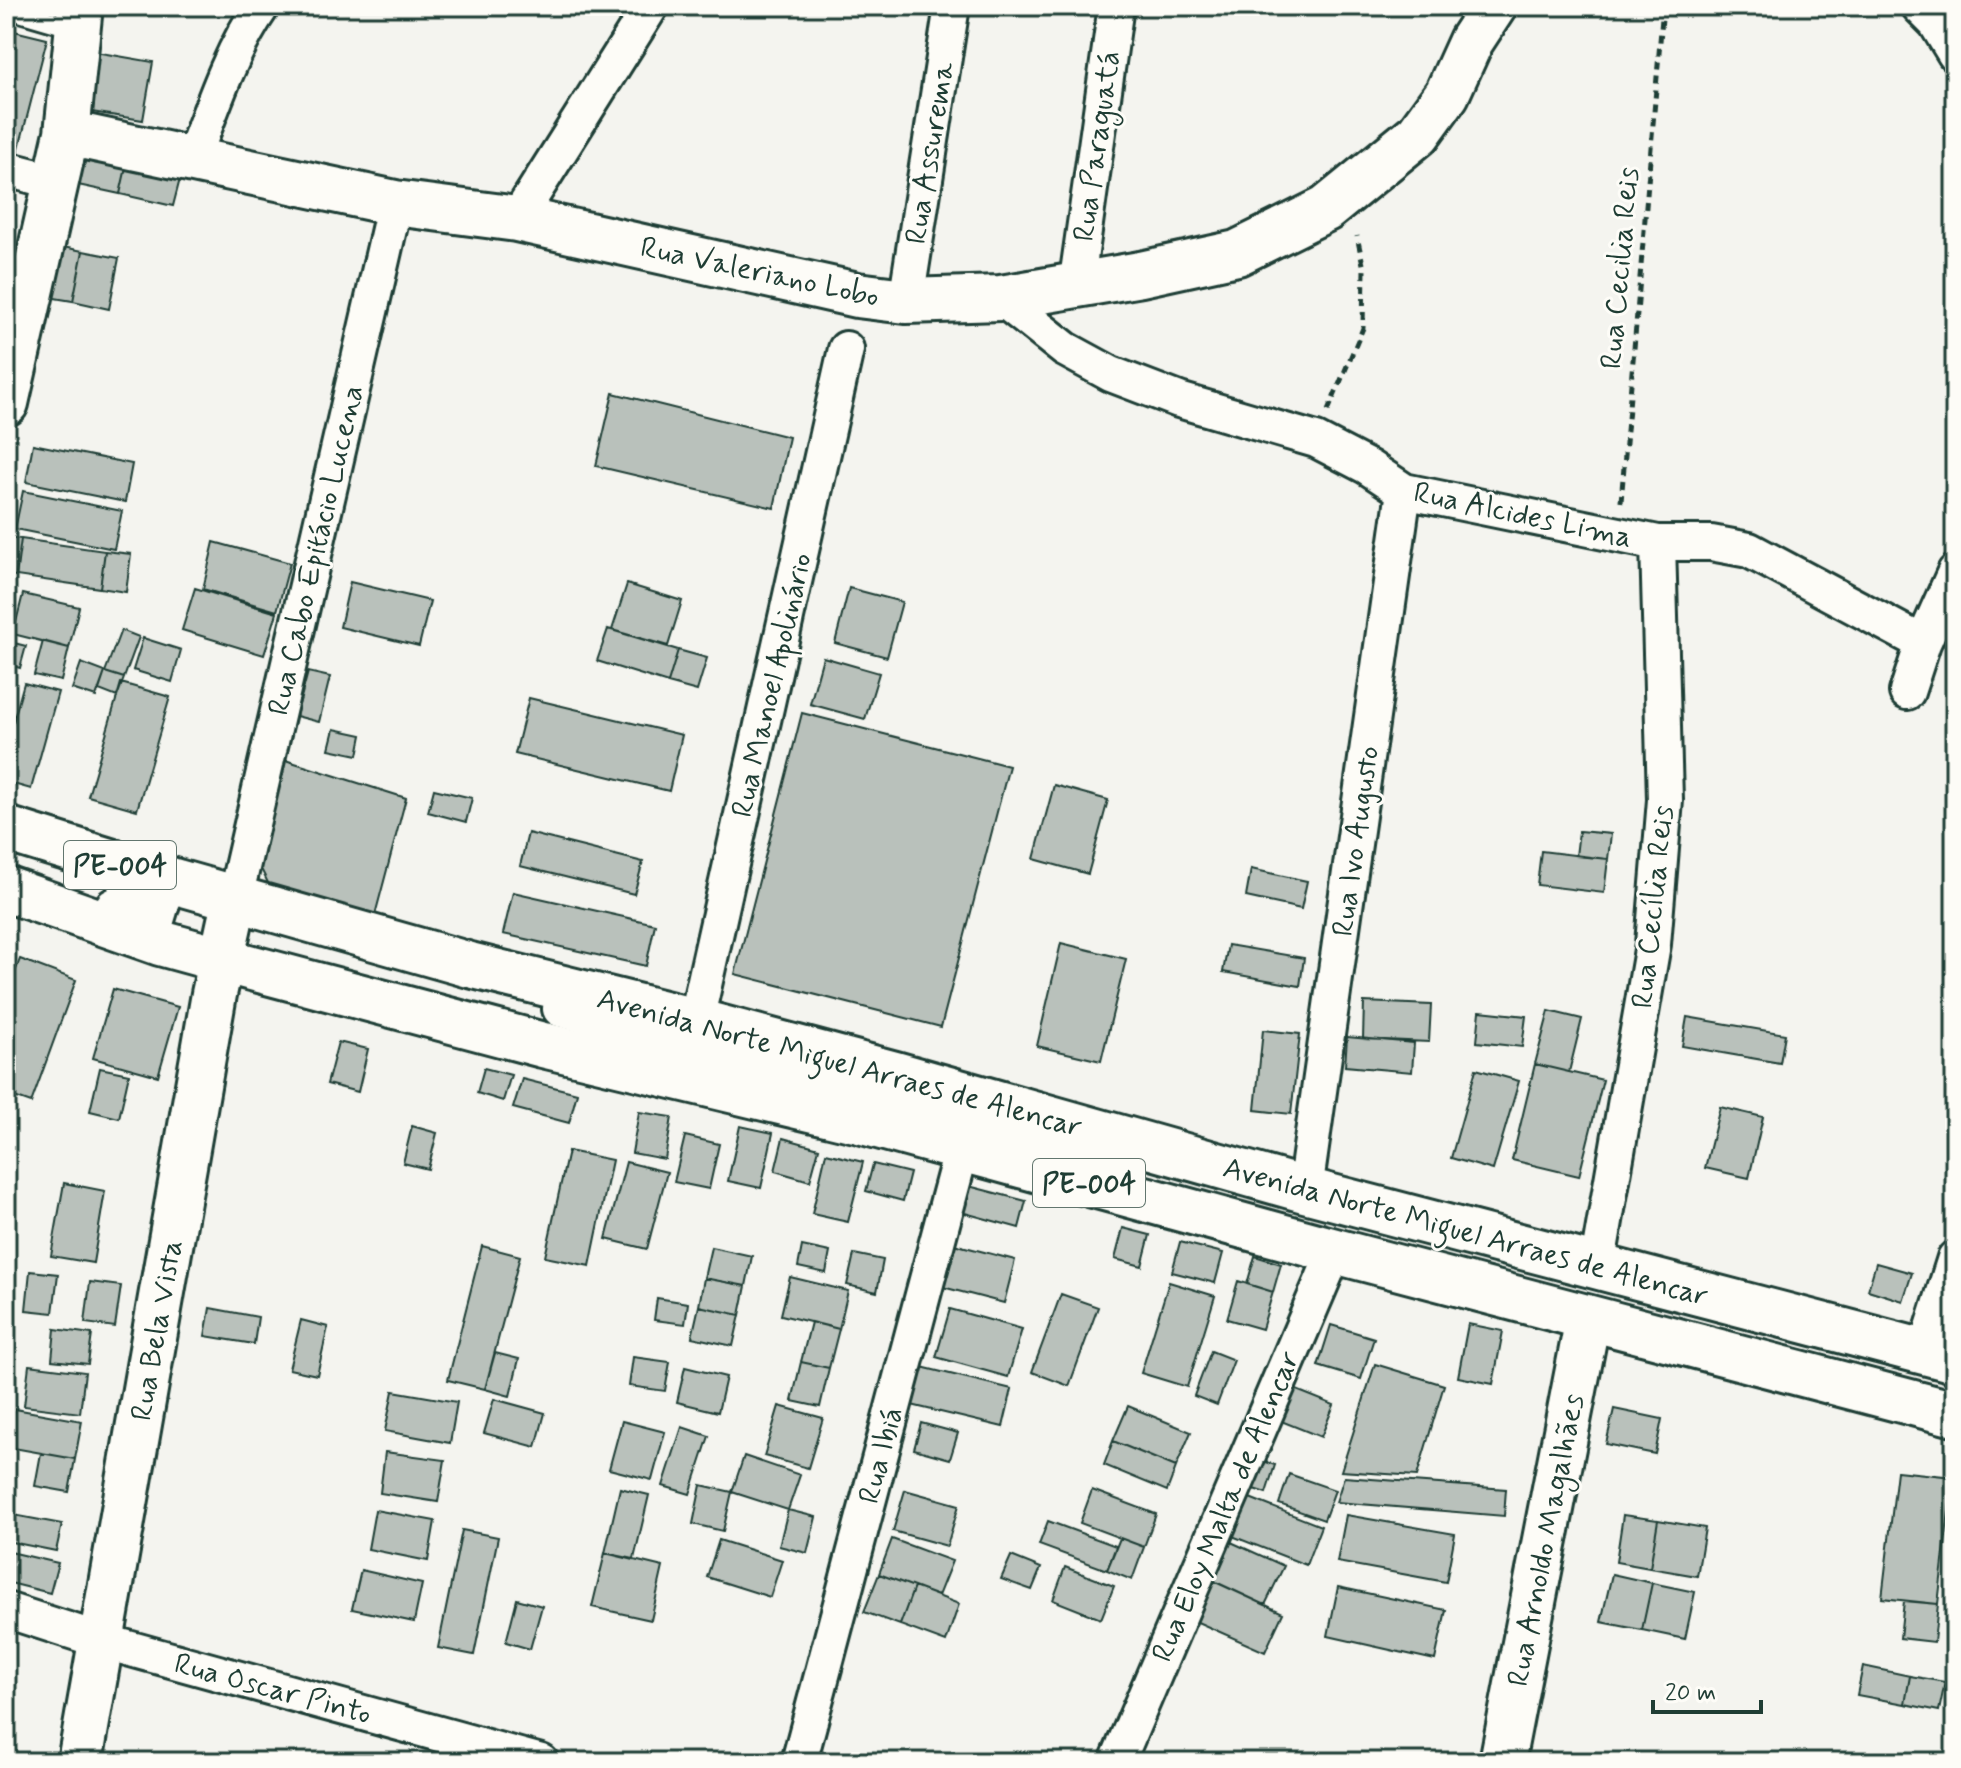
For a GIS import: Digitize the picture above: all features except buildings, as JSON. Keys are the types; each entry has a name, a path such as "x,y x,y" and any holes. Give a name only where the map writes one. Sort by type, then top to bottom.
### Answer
{"main road":[{"name":"Rua Valeriano Lobo","path":"67,133 395,203 517,219 857,295 906,301 1001,298 1076,287 1237,253 1326,209 1418,134 1447,94 1471,41 1494,6"},
{"path":"6,403 67,133 79,18"},
{"name":"Avenida Norte Miguel Arraes de Alencar","path":"6,829 226,907 696,1021 910,1078 1945,1365"},
{"name":"Avenida Norte Miguel Arraes de Alencar","path":"6,889 160,943 222,960 543,1045 856,1120 1335,1251 1955,1414"},
{"name":"Rua Bela Vista","path":"80,1762 222,960 226,907"},
{"name":"Rua Arnoldo Magalhães","path":"1502,1762 1588,1318"}],"street":[{"path":"192,161 226,73 262,6"},
{"path":"517,219 651,6"},
{"name":"Rua Assurema","path":"906,301 952,6"},
{"name":"Rua Paraguatá","path":"1076,287 1116,6"},
{"path":"1919,6 1936,23 1955,54"},
{"path":"6,169 56,182"},
{"name":"Rua Cabo Epitácio Lucena","path":"226,907 395,203"},
{"name":"Rua Alcides Lima","path":"1001,298 1065,349 1111,374 1179,400 1316,440 1368,467 1404,491 1658,543 1711,543 1749,550 1923,643"},
{"name":"Rua Manoel Apolinário","path":"696,1021 846,349"},
{"name":"Rua Ivo Augusto","path":"1305,1190 1404,491"},
{"name":"Rua Cecília Reis","path":"1597,1267 1653,944 1658,894 1665,800 1658,543"},
{"path":"1907,692 1923,643 1955,572"},
{"path":"6,848 164,897 157,920 6,873"},
{"path":"1955,1258 1945,1365 810,1077 244,922 235,948 872,1109 1955,1401"},
{"name":"Rua Ibiá","path":"799,1762 962,1148"},
{"name":"Rua Eloy Malta de Alencar","path":"1117,1762 1335,1251"},
{"name":"Rua Oscar Pinto","path":"6,1610 102,1641 541,1762"}],"lane":[{"path":"6,8 79,18"}],"path":[{"name":"Rua Cecilia Reis","path":"1619,534 1663,6"},
{"path":"1316,440 1363,328 1364,269 1349,192"}]}
